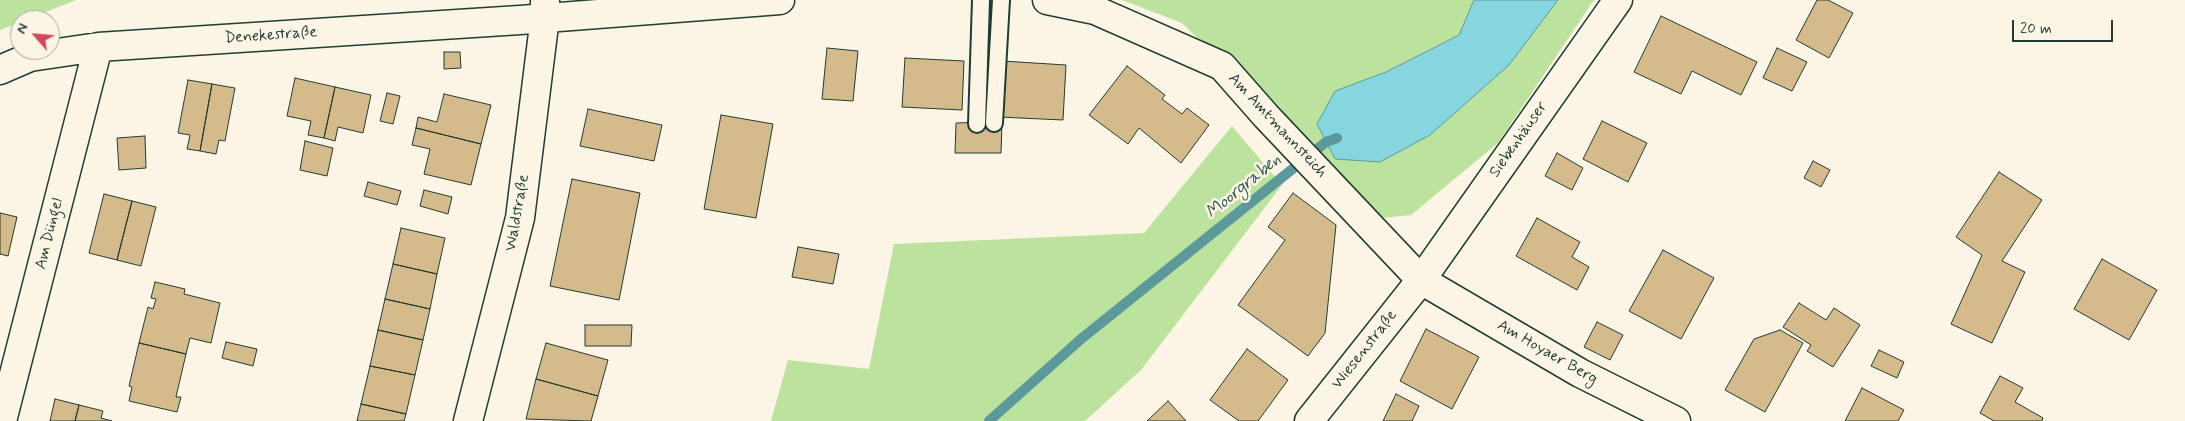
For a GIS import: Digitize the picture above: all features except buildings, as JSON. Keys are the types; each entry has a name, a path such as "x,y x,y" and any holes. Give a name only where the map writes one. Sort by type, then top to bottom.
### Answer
{"street":[{"path":"545,9 780,0"},
{"name":"Am Amtmannsteich","path":"1047,0 1096,10 1222,66 1421,280"},
{"name":"Siebenhäuser","path":"1421,280 1618,0"},
{"name":"Denekestraße","path":"0,70 30,56 98,48 545,9"},
{"name":"Waldstraße","path":"468,421 520,218 545,9"},
{"name":"Am Düngel","path":"2,421 98,48"},
{"name":"Wiesenstraße","path":"1309,421 1421,280"},
{"name":"Am Hoyaer Berg","path":"1421,280 1580,373 1676,421"}],"lane":[{"path":"981,0 985,123 1001,0"}],"green space":[{"path":"0,0 76,0 51,10 10,10 10,26 0,30"},
{"path":"1122,0 1474,0 1459,35 1386,72 1335,91 1430,135 1508,65 1558,0 1594,0 1498,143 1411,215 1383,218 1182,23"},
{"path":"1232,126 1282,185 1141,370 1085,421 771,421 788,360 869,369 894,244 1144,233"}],"water":[{"path":"1474,0 1558,0 1509,65 1430,135 1380,162 1335,159 1317,124 1335,91 1386,72 1459,35"}],"waterway":[{"name":"Moorgraben","path":"989,421 1081,339 1326,142 1337,138"}]}
